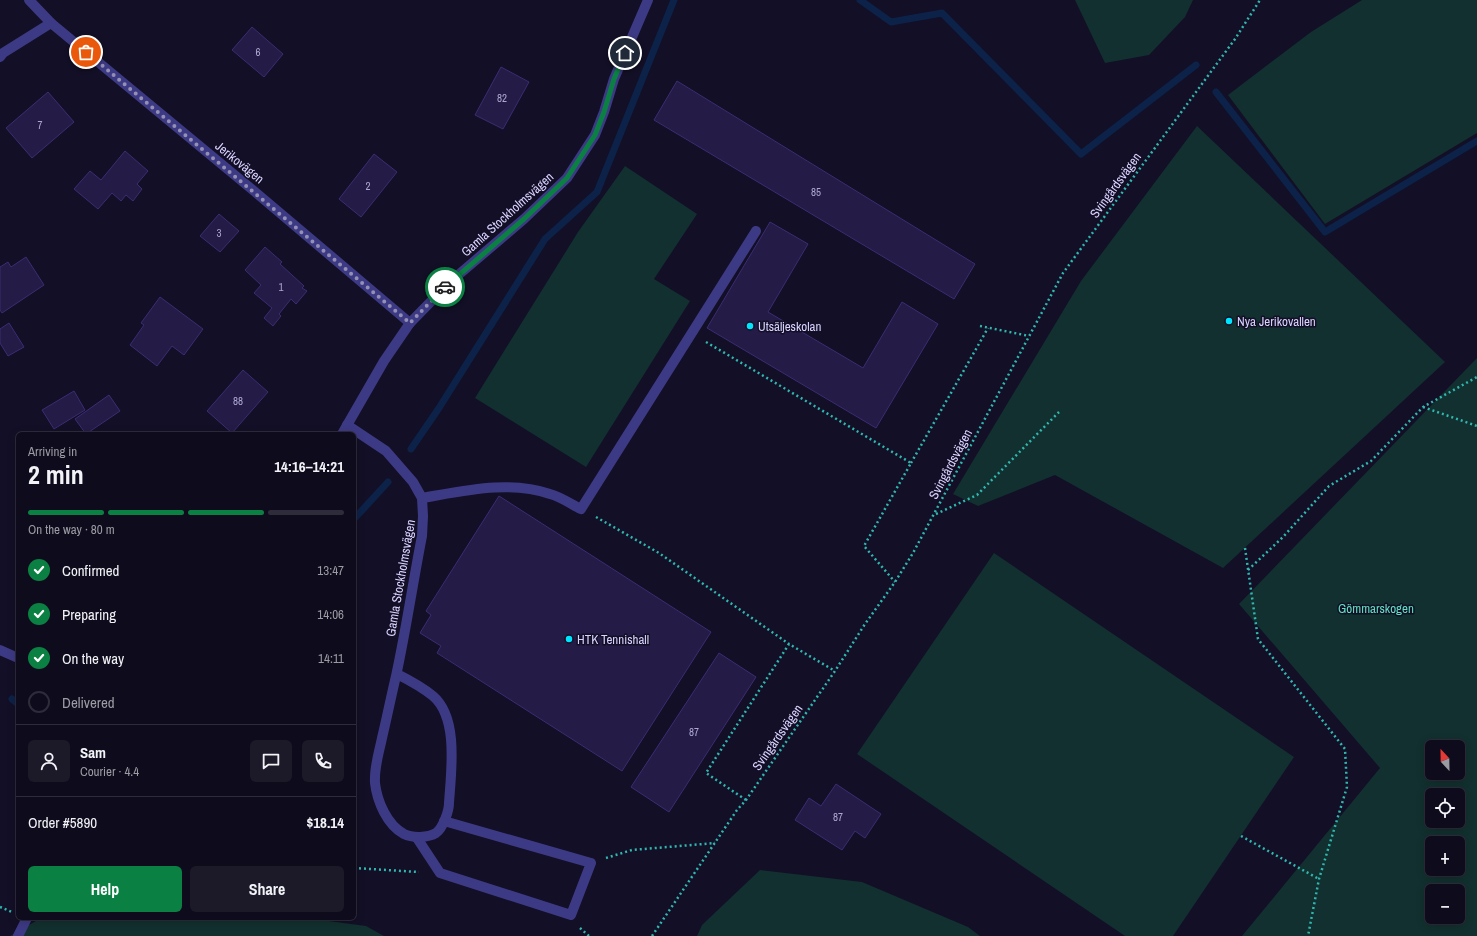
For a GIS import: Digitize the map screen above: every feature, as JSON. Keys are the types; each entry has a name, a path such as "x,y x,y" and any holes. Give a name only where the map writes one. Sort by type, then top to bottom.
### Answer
{"street":[{"name":"Jerikovägen","path":"29,0 51,23 254,191 410,323"},
{"name":"Gamla Stockholmsvägen","path":"344,430 384,361 410,323 450,282 524,219 567,178 595,135 614,79 648,0"},
{"path":"0,57 51,23"},
{"path":"422,498 468,490 510,487 531,489 552,494 581,509 756,231"},
{"name":"Gamla Stockholmsvägen","path":"356,436 386,450 413,482 422,498 422,536 396,674 376,767 375,783 379,801 384,813 393,826 404,834 417,838"},
{"path":"0,650 16,657"},
{"path":"396,674 420,686 434,696 444,710 451,742 449,805 444,822 436,832 417,838 440,873 571,915 591,863 444,822"},
{"path":"18,936 26,920"}],"path":[{"name":"Svingårdsvägen","path":"652,936 737,810 746,800 895,582 935,514 1064,272 1235,39 1260,0"},
{"path":"980,326 1029,336"},
{"path":"895,582 864,546 988,328"},
{"path":"692,334 911,463"},
{"path":"1248,570 1283,538 1330,486 1371,461 1423,407 1477,377"},
{"path":"1423,407 1477,426"},
{"path":"935,514 977,495 1059,412"},
{"path":"581,509 659,553 789,644 835,671"},
{"path":"1245,548 1258,639 1344,748 1347,787 1319,879 1308,936"},
{"path":"746,800 706,772 789,644"},
{"path":"1241,836 1319,879"},
{"path":"591,863 632,850 715,843"},
{"path":"356,868 440,873"},
{"path":"0,907 16,913"}],"green space":[{"path":"1075,0 1193,0 1185,17 1149,55 1105,63"},
{"path":"1362,0 1477,0 1477,133 1325,224 1228,95 1311,32"},
{"name":"Nya Jerikovallen","path":"1197,126 1445,362 1223,568 1055,475 978,506 953,494 1081,281"},
{"path":"625,166 697,214 654,279 690,301 586,467 475,398 578,232"},
{"name":"Gömmarskogen","path":"1477,358 1477,936 1242,936 1380,768 1239,604"},
{"path":"994,553 1294,757 1173,936 1125,936 857,754"},
{"path":"760,870 862,882 968,927 980,936 697,936 702,925"},
{"path":"38,920 321,920 366,926 384,936 10,936"}],"building":[{"path":"252,27 283,54 264,77 232,50"},
{"path":"501,67 529,82 503,129 475,115"},
{"path":"677,81 975,264 954,299 654,120"},
{"path":"48,92 74,122 32,158 6,128"},
{"path":"125,151 148,171 137,184 142,189 133,201 126,195 121,201 112,193 98,209 74,189 90,171 101,180"},
{"path":"374,154 397,172 361,217 339,199"},
{"path":"219,214 239,231 220,252 200,236"},
{"name":"Utsäljeskolan","path":"770,222 808,244 768,312 863,368 902,302 938,324 876,428 707,328"},
{"path":"265,247 282,262 280,264 304,286 302,288 307,291 296,304 291,299 279,314 281,316 273,326 264,318 272,308 254,293 261,285 245,270"},
{"path":"26,257 44,285 2,313 0,310 0,267 8,262 11,267"},
{"path":"160,297 203,329 184,355 172,346 157,366 130,345 144,325 141,323"},
{"path":"9,323 24,347 8,356 0,343 0,329"},
{"path":"243,370 268,392 233,432 231,432 207,411"},
{"path":"74,391 85,410 54,429 42,410"},
{"path":"109,395 120,411 89,432 85,432 75,419"},
{"name":"HTK Tennishall","path":"499,496 711,632 622,771 437,653 441,646 420,633 431,615 426,611"},
{"path":"719,653 756,677 669,812 631,787"},
{"path":"836,784 881,814 865,838 855,831 842,850 795,820 809,798 821,806"}],"waterway":[{"path":"411,449 439,408 545,239 597,192 674,0"},
{"path":"860,0 891,22 942,13 1081,154 1196,65"},
{"path":"1216,92 1325,232 1477,141"},
{"path":"356,517 388,482"},
{"path":"12,699 16,702"}],"way so far":[{"path":"86,52 410,323 445,287"}],"place":[{"name":"Nya Jerikovallen","path":"1229,321"},
{"name":"Utsäljeskolan","path":"750,326"},
{"name":"HTK Tennishall","path":"569,639"}],"route":[{"path":"445,287 552,194 567,178 595,135 614,79 625,53"}]}
